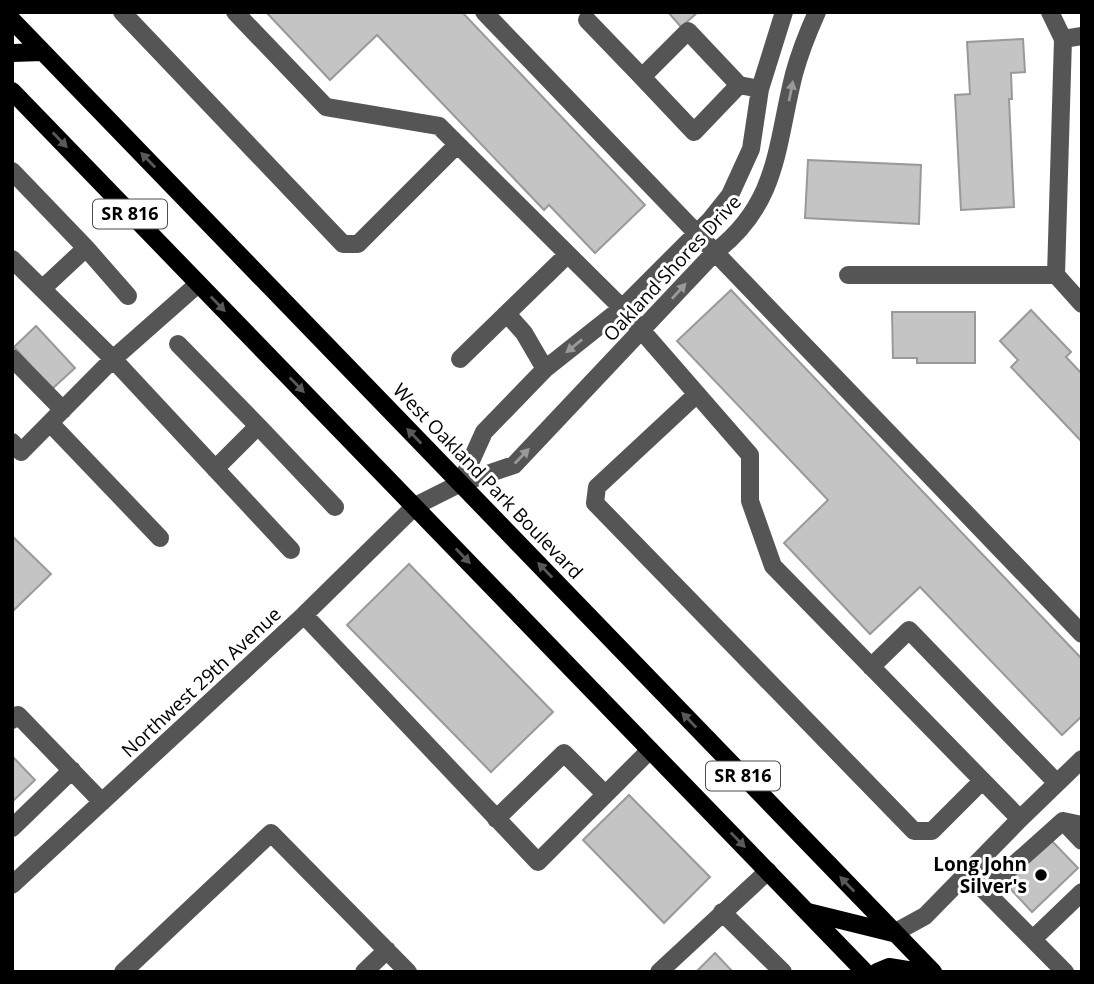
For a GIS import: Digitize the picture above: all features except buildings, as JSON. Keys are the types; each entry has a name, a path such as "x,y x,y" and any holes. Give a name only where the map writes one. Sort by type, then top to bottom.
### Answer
{"main road":[{"name":"West Oakland Park Boulevard","path":"12,20 933,972"},
{"path":"12,52 42,52"},
{"name":"SR 816","path":"12,91 865,972"},
{"path":"808,912 894,933"},
{"path":"877,972 897,967 920,972"}],"street":[{"path":"122,12 343,244 358,244 457,145"},
{"path":"235,12 326,107 439,126 622,308 750,455 750,501 773,566 1020,820"},
{"path":"484,12 1082,634"},
{"name":"Oakland Shores Drive","path":"461,483 484,432 545,369 622,308 696,233 734,187 751,149 760,89 784,12"},
{"name":"Oakland Shores Drive","path":"415,506 461,483 514,465 715,252 734,237 760,202 770,181 794,74 817,12"},
{"path":"1050,12 1062,38 1056,275 1082,304"},
{"path":"587,20 694,132 739,85"},
{"path":"642,77 688,31 739,85 760,89"},
{"path":"1062,38 1082,36"},
{"path":"754,126 782,132"},
{"path":"12,171 128,296"},
{"path":"734,187 760,202"},
{"path":"42,289 86,248"},
{"path":"460,359 567,255"},
{"path":"12,259 113,359 291,550"},
{"path":"848,275 1056,275"},
{"path":"17,447 56,416 113,359 198,284"},
{"path":"507,314 524,333 545,369"},
{"path":"178,344 335,507"},
{"path":"12,358 56,416 160,538"},
{"path":"698,394 597,487 595,503 914,831 932,831 982,781"},
{"path":"215,469 258,426"},
{"name":"Northwest 29th Avenue","path":"12,885 304,615 415,506"},
{"path":"304,615 538,862 650,750"},
{"path":"871,667 909,630 1057,783"},
{"path":"12,720 18,715 102,802"},
{"path":"496,819 564,752 606,794"},
{"path":"894,933 925,916 1081,761"},
{"path":"12,828 72,770"},
{"path":"992,897 998,879 1063,821"},
{"path":"1063,821 1082,825"},
{"path":"1063,821 1082,841"},
{"path":"123,972 271,833 408,972"},
{"path":"659,972 768,871"},
{"path":"968,874 1065,972"},
{"path":"1033,939 1082,892"},
{"path":"722,912 783,972"},
{"path":"364,972 387,950"},
{"path":"1076,972 1082,966"}],"place":[{"name":"Long John Silver's","path":"1041,875"}]}
